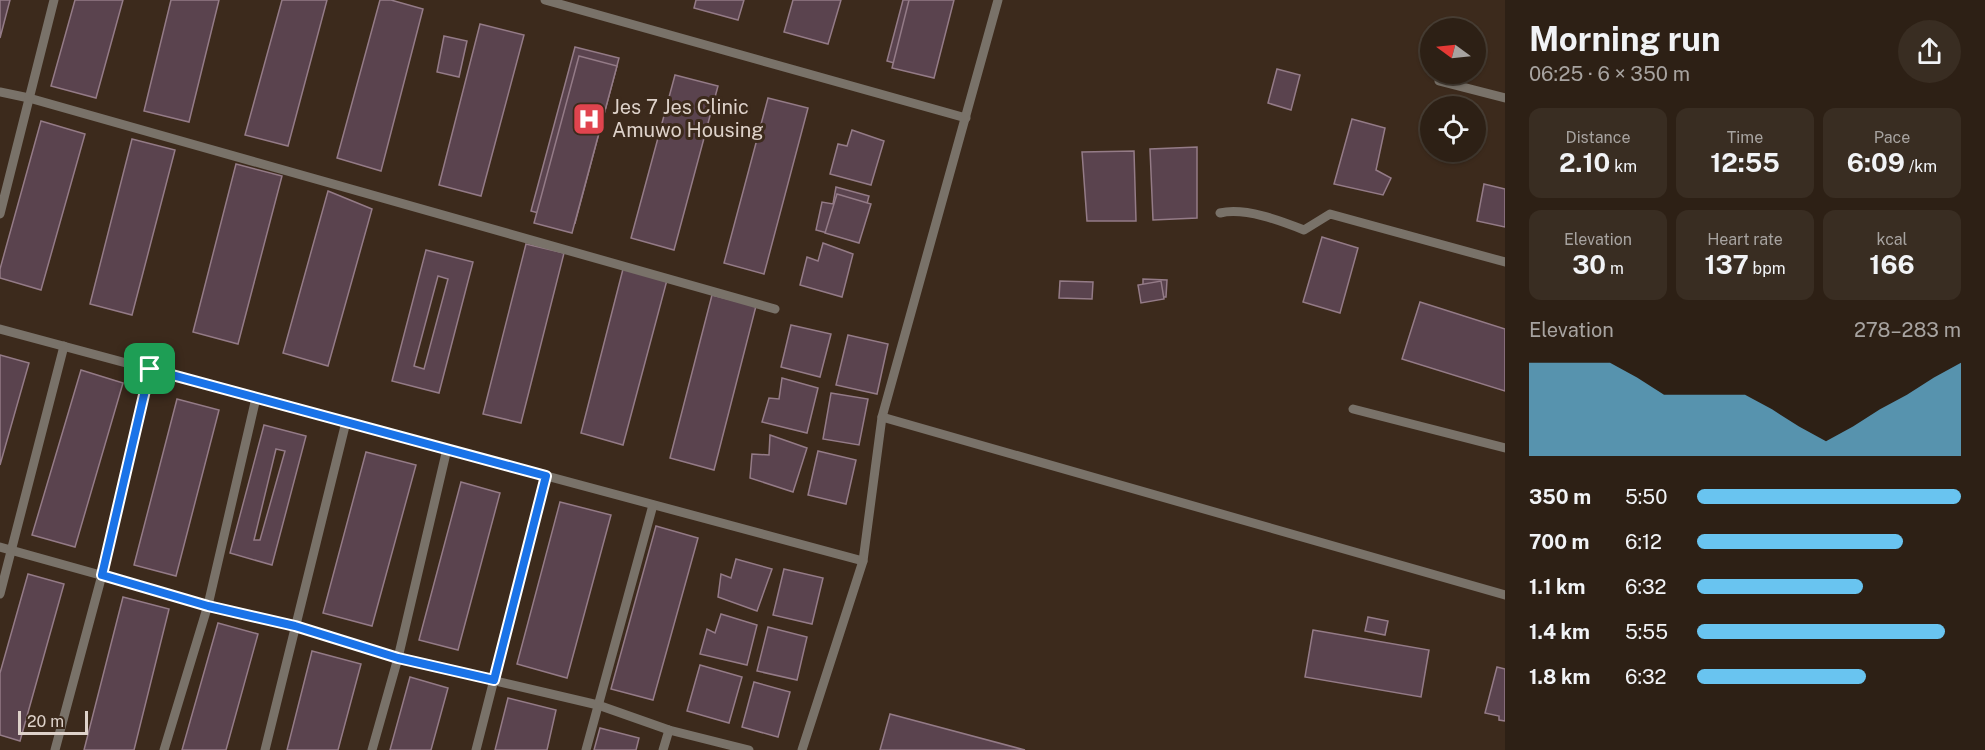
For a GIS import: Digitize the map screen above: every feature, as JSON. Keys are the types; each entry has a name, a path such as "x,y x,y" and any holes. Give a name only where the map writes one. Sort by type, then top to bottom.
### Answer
{"lane":[{"path":"0,214 54,0"},
{"path":"545,0 966,118"},
{"path":"802,750 863,561 882,417 998,0"},
{"path":"1451,84 1505,98"},
{"path":"0,92 29,98 775,309"},
{"path":"1220,213 1230,210 1276,220 1304,230 1330,214 1505,262"},
{"path":"0,328 863,561"},
{"path":"0,594 64,346"},
{"path":"55,750 102,575 150,369"},
{"path":"164,750 208,606 256,398"},
{"path":"1353,409 1505,448"},
{"path":"882,417 1505,596"},
{"path":"265,750 345,422"},
{"path":"372,750 398,658 447,449"},
{"path":"476,750 546,476"},
{"path":"586,750 653,505"},
{"path":"0,547 208,606 295,626 398,658 598,705 669,730 749,750"},
{"path":"663,750 669,730"}],"building":[{"path":"0,0 10,0 0,38"},
{"path":"75,0 123,0 96,98 51,86"},
{"path":"171,0 219,0 189,122 144,111"},
{"path":"282,0 327,0 288,146 245,135"},
{"path":"380,0 391,0 423,9 381,171 337,158"},
{"path":"696,0 744,0 738,20 694,8"},
{"path":"793,0 841,0 828,44 784,32"},
{"path":"903,0 949,0 930,73 887,61"},
{"path":"909,0 954,0 934,78 892,68"},
{"path":"480,24 524,35 481,196 439,185"},
{"path":"444,36 467,41 459,77 437,72"},
{"path":"575,47 619,58 575,223 531,211"},
{"path":"579,56 617,66 572,233 534,223"},
{"path":"1277,69 1300,75 1291,110 1268,103"},
{"path":"675,75 718,86 674,250 631,238"},
{"path":"768,98 808,108 764,274 724,263"},
{"path":"1352,119 1385,128 1376,170 1391,178 1383,195 1334,184"},
{"path":"41,121 85,134 41,290 0,278 0,269"},
{"path":"852,130 884,141 871,185 830,174 838,144 847,146"},
{"path":"132,139 175,150 132,315 90,304"},
{"path":"1197,147 1197,218 1153,220 1150,149"},
{"path":"1134,151 1136,221 1087,221 1082,152"},
{"path":"236,164 282,176 238,344 193,332"},
{"path":"1484,184 1505,189 1505,227 1477,221"},
{"path":"836,187 869,196 857,241 816,230 822,202 833,204"},
{"path":"328,191 372,209 328,366 283,353"},
{"path":"837,194 871,204 859,243 825,233"},
{"path":"1322,237 1358,248 1340,313 1303,302"},
{"path":"823,243 853,254 842,297 800,285 807,257 818,261"},
{"path":"526,244 564,253 521,423 483,414"},
{"path":"426,250 473,262 439,393 392,381","holes":["438,276 448,279 424,369 414,366"]},
{"path":"623,269 667,280 623,445 581,433"},
{"path":"1143,279 1167,280 1166,297 1143,297"},
{"path":"1060,281 1093,282 1092,299 1059,298"},
{"path":"1161,281 1164,299 1141,303 1138,285"},
{"path":"712,295 756,306 714,470 670,458"},
{"path":"1420,302 1505,329 1505,391 1402,359"},
{"path":"791,325 831,334 820,377 781,367"},
{"path":"848,335 888,344 877,394 836,385"},
{"path":"0,355 29,363 0,465"},
{"path":"81,370 123,383 75,547 32,535"},
{"path":"782,378 818,388 807,433 762,422 769,398 779,399"},
{"path":"831,393 868,399 859,445 823,439"},
{"path":"177,399 219,410 176,576 134,565"},
{"path":"264,425 306,436 272,565 230,553","holes":["276,449 285,451 260,540 254,540"]},
{"path":"770,435 807,448 793,492 750,478 752,454 769,455"},
{"path":"818,451 856,460 846,504 808,495"},
{"path":"366,452 416,465 372,626 323,613"},
{"path":"461,482 500,493 458,650 419,640"},
{"path":"560,502 611,515 567,678 517,664"},
{"path":"656,526 698,538 653,700 611,689"},
{"path":"736,559 772,569 757,611 718,597 721,574 731,578"},
{"path":"784,569 823,578 812,624 773,615"},
{"path":"28,574 64,584 20,741 0,735 0,673"},
{"path":"123,597 169,609 134,750 84,750"},
{"path":"721,614 757,625 747,665 700,654 707,629 715,633"},
{"path":"1368,617 1388,621 1385,635 1365,631"},
{"path":"218,623 258,634 226,750 182,750"},
{"path":"768,627 807,637 797,680 757,671"},
{"path":"1313,630 1429,650 1421,697 1305,677"},
{"path":"312,651 361,664 338,750 287,750"},
{"path":"700,665 742,677 729,723 687,711"},
{"path":"1497,667 1505,669 1505,721 1499,720 1499,716 1485,713"},
{"path":"410,677 448,688 431,750 390,750"},
{"path":"754,682 790,692 778,737 742,727"},
{"path":"508,698 556,710 547,750 495,750"},
{"path":"890,714 1025,750 880,750"},
{"path":"600,728 639,738 636,750 594,750"}],"place":[{"name":"Jes 7 Jes Clinic Amuwo Housing","path":"589,119"}],"route":[{"path":"150,369 546,476 494,680 398,658 295,626 208,606 102,575 150,369"}]}
